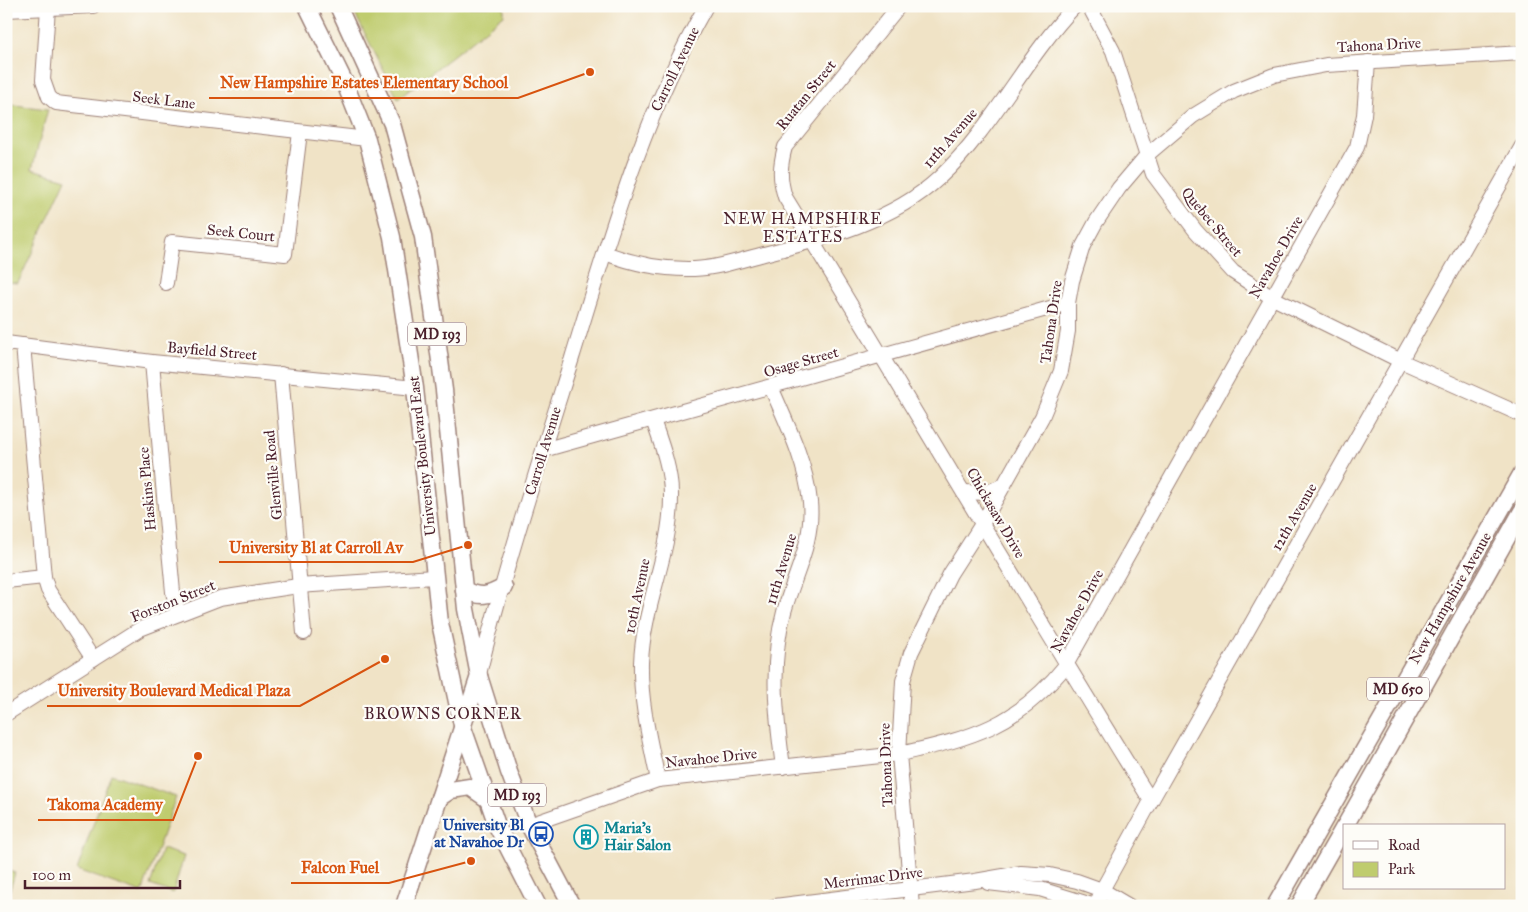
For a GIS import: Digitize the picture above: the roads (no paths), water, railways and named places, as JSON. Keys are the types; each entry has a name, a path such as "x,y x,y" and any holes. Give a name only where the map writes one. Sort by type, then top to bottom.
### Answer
{"main road":[{"name":"University Boulevard East","path":"307,6 344,82 367,139 392,237 415,388 434,577 445,652 462,725 487,799 508,851 538,906"},
{"name":"University Boulevard East","path":"338,6 392,124 423,237 444,390 464,590 479,676"},
{"name":"New Hampshire Avenue","path":"1275,906 1522,473"},
{"name":"New Hampshire Avenue","path":"1345,824 1522,511"},
{"path":"464,590 474,595 487,596 504,587"},
{"name":"Carroll Avenue","path":"404,906 479,676"},
{"name":"MD 193","path":"479,676 509,772 529,825 572,906"},
{"path":"439,798 452,790 470,787 487,799"},
{"name":"New Hampshire Avenue","path":"1299,906 1343,828"}],"street":[{"path":"6,10 93,6"},
{"name":"Carroll Avenue","path":"479,676 544,450 627,183 660,95 706,6"},
{"name":"Ruatan Street","path":"813,242 785,197 781,184 780,167 785,147 899,6"},
{"name":"11th Avenue","path":"605,253 634,263 695,269 724,265 829,238 893,210 938,178 978,134 1051,31 1075,6"},
{"name":"Quebec Street","path":"1089,6 1112,51 1153,174 1195,230 1233,272 1271,297 1401,360 1522,414"},
{"name":"Seek Lane","path":"48,8 48,32 43,80 49,97 56,103 367,139"},
{"name":"Tahona Drive","path":"912,906 899,754 903,681 911,653 950,574 982,524 1042,417 1061,371 1068,331 1068,303 1072,281 1083,246 1096,222 1119,188 1147,155 1193,116 1234,91 1274,75 1326,65 1522,54"},
{"name":"Navahoe Drive","path":"529,825 658,780 899,754 966,736 999,724 1033,701 1066,665 1271,297 1357,148 1364,115 1368,62"},
{"name":"Seek Court","path":"166,283 172,242 285,254 300,132"},
{"name":"12th Avenue","path":"1096,906 1102,890 1151,801 1522,146"},
{"name":"Chickasaw Drive","path":"813,242 1066,665 1151,801"},
{"name":"Osage Street","path":"544,450 1068,303"},
{"name":"Bayfield Street","path":"6,343 152,362 415,388"},
{"path":"23,345 44,577 48,590 93,659"},
{"name":"Haskins Place","path":"152,362 168,538 178,614"},
{"name":"Glenville Road","path":"281,374 298,586 304,633"},
{"name":"11th Avenue","path":"771,387 802,461 810,503 809,539 784,612 774,666 776,718 783,767"},
{"name":"10th Avenue","path":"652,420 665,455 672,493 669,529 647,614 641,662 644,712 658,780"},
{"path":"964,492 986,493 1004,485"},
{"path":"6,581 44,577"},
{"name":"Forston Street","path":"6,714 140,629 220,598 298,586 434,577"},
{"name":"Merrimac Drive","path":"775,906 975,882 1021,873 1050,875 1077,881 1102,890 1129,906"},
{"name":"Merrimac Drive","path":"975,882 1040,890 1096,906"}],"place":[{"name":"New Hampshire Estates Elementary School","path":"590,72"},
{"name":"University Bl at Carroll Av","path":"468,545"},
{"name":"University Boulevard Medical Plaza","path":"385,659"},
{"name":"Takoma Academy","path":"198,756"},
{"name":"University Bl at Navahoe Dr","path":"541,834"},
{"name":"Maria's Hair Salon","path":"586,837"},
{"name":"Falcon Fuel","path":"471,861"}],"district":[{"name":"NEW HAMPSHIRE ESTATES","path":"803,227"},
{"name":"BROWNS CORNER","path":"443,713"}]}
